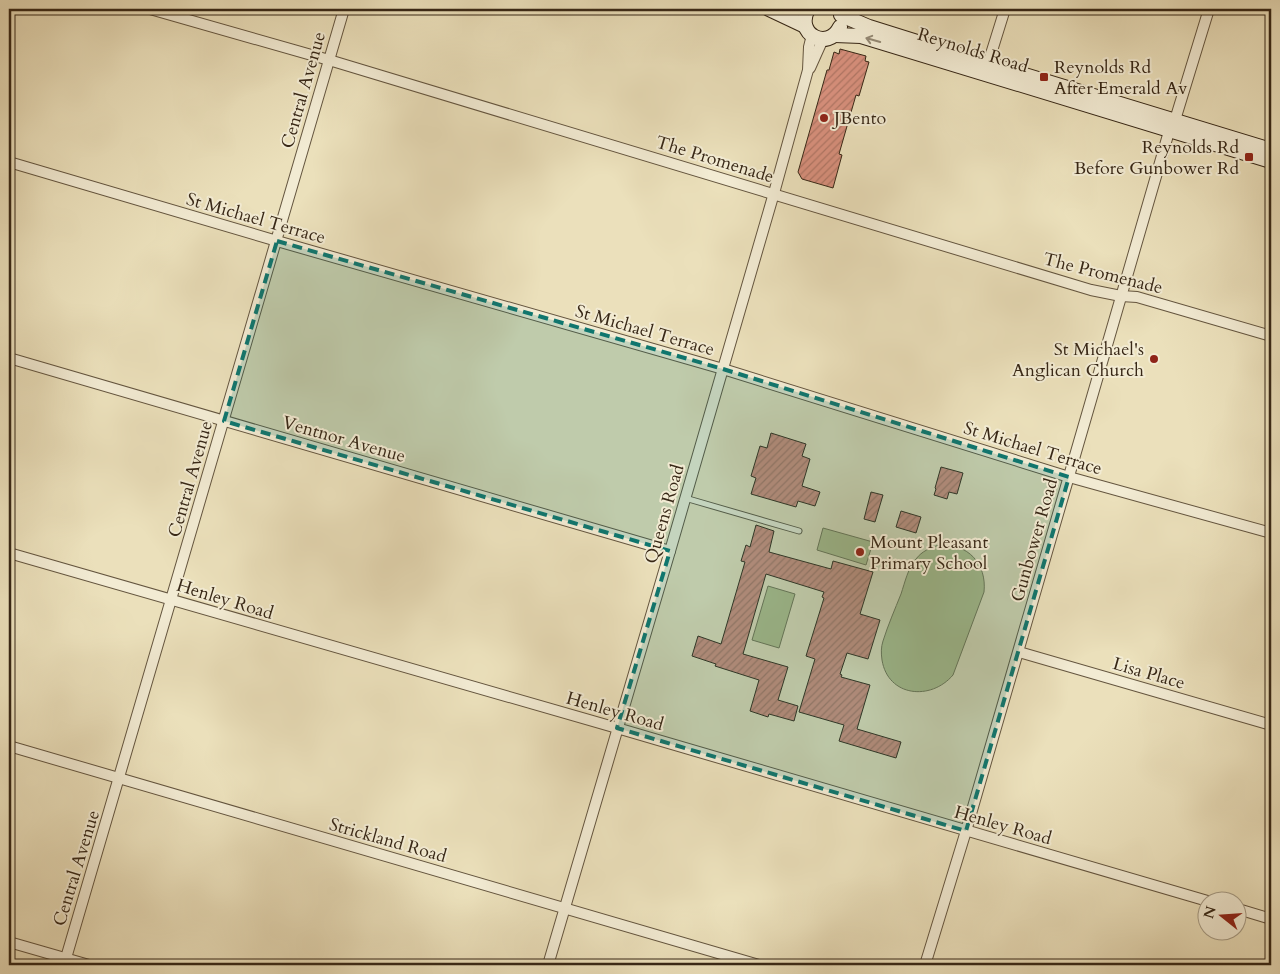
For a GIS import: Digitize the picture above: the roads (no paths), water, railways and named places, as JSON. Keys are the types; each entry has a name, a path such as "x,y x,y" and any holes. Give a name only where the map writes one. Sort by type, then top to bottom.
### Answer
{"main road":[{"name":"Reynolds Road","path":"769,9 819,34 860,36 986,69 1255,150 1271,150"},
{"path":"808,9 804,20 819,34"},
{"name":"Reynolds Road","path":"819,34 841,26 840,12"},
{"name":"Reynolds Road","path":"840,12 869,27 986,69"},
{"name":"Reynolds Road","path":"1255,150 1271,161"}],"street":[{"name":"The Promenade","path":"150,9 329,60 1091,290 1120,296 1137,297 1271,336"},
{"name":"Central Avenue","path":"66,958 344,9"},
{"path":"986,69 1005,9"},
{"name":"Gunbower Road","path":"925,965 1019,652 1120,296 1209,9"},
{"name":"Queens Road","path":"548,965 774,193 808,70 809,47 819,34"},
{"name":"St Michael Terrace","path":"9,162 723,370 1069,477 1271,533"},
{"name":"Ventnor Avenue","path":"9,358 670,551"},
{"name":"Henley Road","path":"9,553 1198,898"},
{"name":"Lisa Place","path":"1019,652 1271,725"},
{"name":"Strickland Road","path":"9,746 759,965"},
{"path":"1248,912 1271,919"},
{"path":"9,942 89,965"}],"lane":[{"path":"685,498 799,531"}],"place":[{"name":"Reynolds Rd After Emerald Av","path":"1044,77"},
{"name":"JBento","path":"824,118"},
{"name":"Reynolds Rd Before Gunbower Rd","path":"1249,157"},
{"name":"St Michael's Anglican Church","path":"1154,359"},
{"name":"Mount Pleasant Primary School","path":"860,552"}]}
